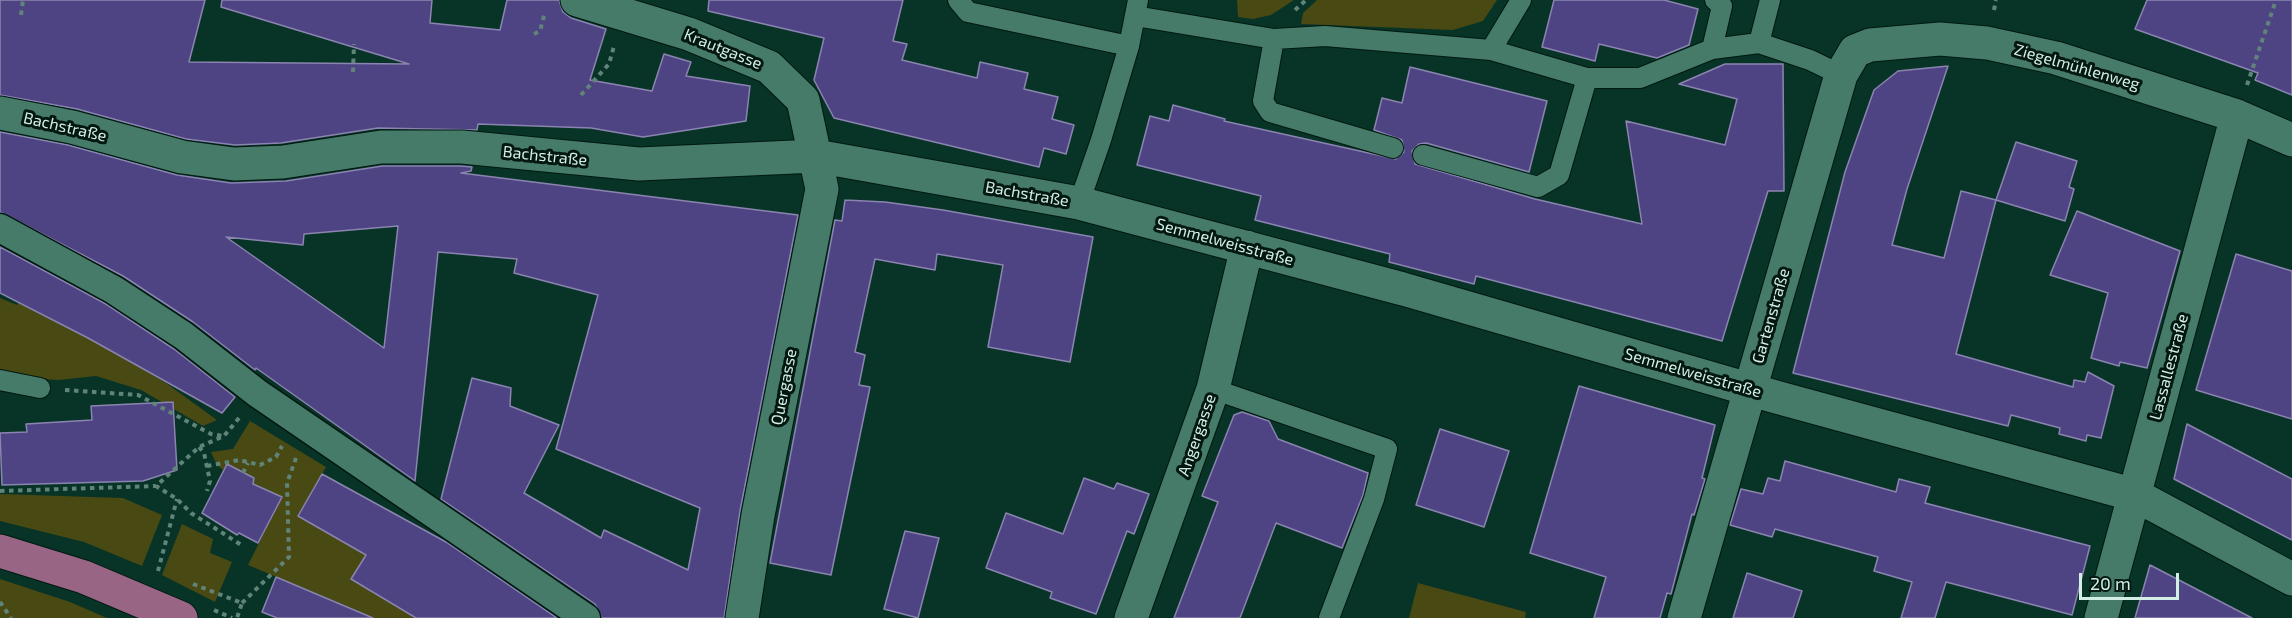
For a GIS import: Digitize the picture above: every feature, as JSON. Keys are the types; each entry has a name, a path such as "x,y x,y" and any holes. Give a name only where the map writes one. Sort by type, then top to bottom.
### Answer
{"main road":[{"path":"0,550 84,577 181,618"}],"street":[{"name":"Krautgasse","path":"562,2 624,13 689,34 769,67 802,100 816,156"},
{"name":"Ziegelmühlenweg","path":"1848,63 1870,45 1929,40 1987,43 2056,58 2237,116 2292,140"},
{"name":"Gartenstraße","path":"1684,618 1749,389 1848,63"},
{"name":"Bachstraße","path":"7,114 72,127 182,157 234,164 283,162 381,147 462,147 639,164 816,156 1079,203"},
{"name":"Lassallestraße","path":"2101,618 2237,116"},
{"name":"Quergasse","path":"742,618 758,515 822,189 816,156"},
{"name":"Semmelweisstraße","path":"1079,203 1403,289 1749,389 2135,495 2292,579"},
{"path":"0,228 114,290 184,336 257,393 586,618"},
{"name":"Angergasse","path":"1131,618 1213,389 1247,247"}],"lane":[{"path":"958,0 968,12 1129,46"},
{"path":"1491,50 1521,0"},
{"path":"1712,49 1722,6 1715,0"},
{"path":"1759,43 1770,0"},
{"path":"1079,203 1129,46 1137,8 1274,39 1326,36 1491,50 1587,78 1640,78 1712,49 1759,43 1810,60 1848,63"},
{"path":"1274,39 1263,101 1270,112 1393,148"},
{"path":"1423,155 1538,187 1559,175 1587,78"},
{"path":"0,380 40,388"},
{"path":"1213,389 1387,449 1374,499 1329,618"}],"path":[{"path":"21,15 23,0"},
{"path":"2237,116 2276,0"},
{"path":"534,34 540,31 562,2"},
{"path":"581,95 609,64 624,13"},
{"path":"353,72 354,44"},
{"path":"40,388 138,395 210,435 224,436"},
{"path":"156,486 199,447 224,436 239,417"},
{"path":"237,618 242,603 289,557 287,483 292,463 314,431"},
{"path":"199,447 204,453 210,481 207,491"},
{"path":"207,466 239,460 248,464 260,465 276,457"},
{"path":"243,473 248,464"},
{"path":"0,491 156,486 177,499 191,513 243,546"},
{"path":"157,571 177,499"},
{"path":"187,582 242,603"},
{"path":"0,602 11,618"}],"shaded area":[{"path":"1237,0 1294,0 1271,15 1253,19 1238,17"},
{"path":"1317,0 1497,0 1483,21 1453,30 1301,24 1303,13"},
{"path":"0,298 17,305 21,298 166,383 217,420 203,426 141,390 96,376 59,380 24,378 0,370"},
{"path":"250,421 326,467 299,516 366,555 351,579 433,618 324,618 331,600 248,565 282,497 253,484 254,478 227,464 223,470 217,465 211,452 233,449"},
{"path":"0,494 123,498 162,515 142,566 84,542 0,521"},
{"path":"182,524 213,539 210,553 232,562 215,602 162,575"},
{"path":"0,579 70,602 107,618 0,618"},
{"path":"1418,583 1526,612 1525,618 1409,618"}],"building":[{"path":"0,0 205,0 189,62 409,64 221,7 222,0 432,0 430,23 500,30 507,0 559,0 563,12 571,18 606,29 590,80 652,91 664,54 691,62 686,76 750,86 746,121 643,137 591,128 478,124 477,130 378,128 281,143 235,145 186,139 77,109 0,95"},
{"path":"709,0 903,0 893,41 907,44 902,60 977,78 980,62 1028,73 1024,89 1058,97 1052,119 1074,125 1066,154 1044,148 1039,167 834,118 814,80 824,38 708,11"},
{"path":"1554,0 1664,0 1698,9 1689,45 1657,58 1599,44 1595,61 1542,47"},
{"path":"2147,0 2292,0 2292,95 2255,80 2258,73 2135,29"},
{"path":"1725,64 1783,64 1784,191 1768,191 1722,341 1476,276 1474,284 1389,262 1390,254 1255,220 1261,196 1137,165 1150,116 1169,121 1173,105 1225,119 1224,121 1396,159 1404,152 1402,140 1374,130 1382,98 1402,103 1410,67 1547,101 1529,172 1426,143 1419,144 1412,151 1415,164 1535,199 1642,224 1626,121 1725,145 1737,99 1679,84"},
{"path":"1948,66 1907,189 1892,245 1944,258 1961,191 1996,200 1956,354 2073,387 2074,380 2085,382 2088,372 2114,386 2101,438 2087,435 2086,441 2059,434 2060,428 2011,415 2008,426 1793,373 1845,172 1874,90 1898,71"},
{"path":"0,132 68,145 177,175 231,183 286,181 382,166 461,166 472,167 471,171 461,173 798,215 740,511 724,618 602,618 595,604 441,499 472,378 511,388 510,406 559,425 524,493 601,538 604,530 688,570 700,508 556,449 598,295 514,273 517,259 438,252 415,481 256,368 255,370 193,322 123,276 0,212","holes":["398,226 384,348 226,237 303,245 304,234"]},
{"path":"2016,142 2077,161 2069,187 2074,189 2065,221 1996,200"},
{"path":"845,200 885,202 943,210 1093,237 1070,362 988,347 1003,265 937,254 935,270 875,259 855,352 865,355 859,385 870,387 831,575 770,563 835,220 842,221"},
{"path":"2077,211 2180,251 2147,368 2120,362 2119,366 2091,358 2108,293 2050,275"},
{"path":"0,247 106,304 174,349 235,397 222,413 88,338 0,293"},
{"path":"2236,254 2292,271 2292,419 2196,390"},
{"path":"1579,386 1715,425 1702,478 1705,479 1694,515 1692,514 1671,594 1667,593 1660,618 1594,618 1606,577 1530,553"},
{"path":"173,402 177,470 143,481 2,485 0,433 27,432 26,424 92,420 91,406"},
{"path":"1242,412 1269,421 1278,439 1368,473 1363,495 1342,548 1276,523 1240,618 1174,618 1218,502 1202,496 1234,415"},
{"path":"2187,424 2292,479 2292,540 2174,479"},
{"path":"1440,429 1509,451 1484,527 1416,505"},
{"path":"1785,461 1896,492 1899,479 1930,487 1925,503 2090,546 2072,615 1946,582 1935,618 1901,618 1912,582 1874,571 1878,557 1775,529 1772,537 1730,525 1741,489 1763,494 1768,478 1780,481"},
{"path":"227,464 254,478 253,484 282,497 258,543 239,533 237,535 202,513"},
{"path":"322,474 446,542 557,618 416,618 351,579 366,555 298,516"},
{"path":"1084,478 1114,489 1117,483 1149,494 1134,534 1127,531 1096,614 1050,598 1052,592 986,568 1006,513 1063,534"},
{"path":"905,531 939,538 918,618 884,609"},
{"path":"2150,565 2252,618 2135,618"},
{"path":"1747,573 1802,591 1793,618 1733,618"},
{"path":"276,577 373,618 277,618 262,612"}]}
